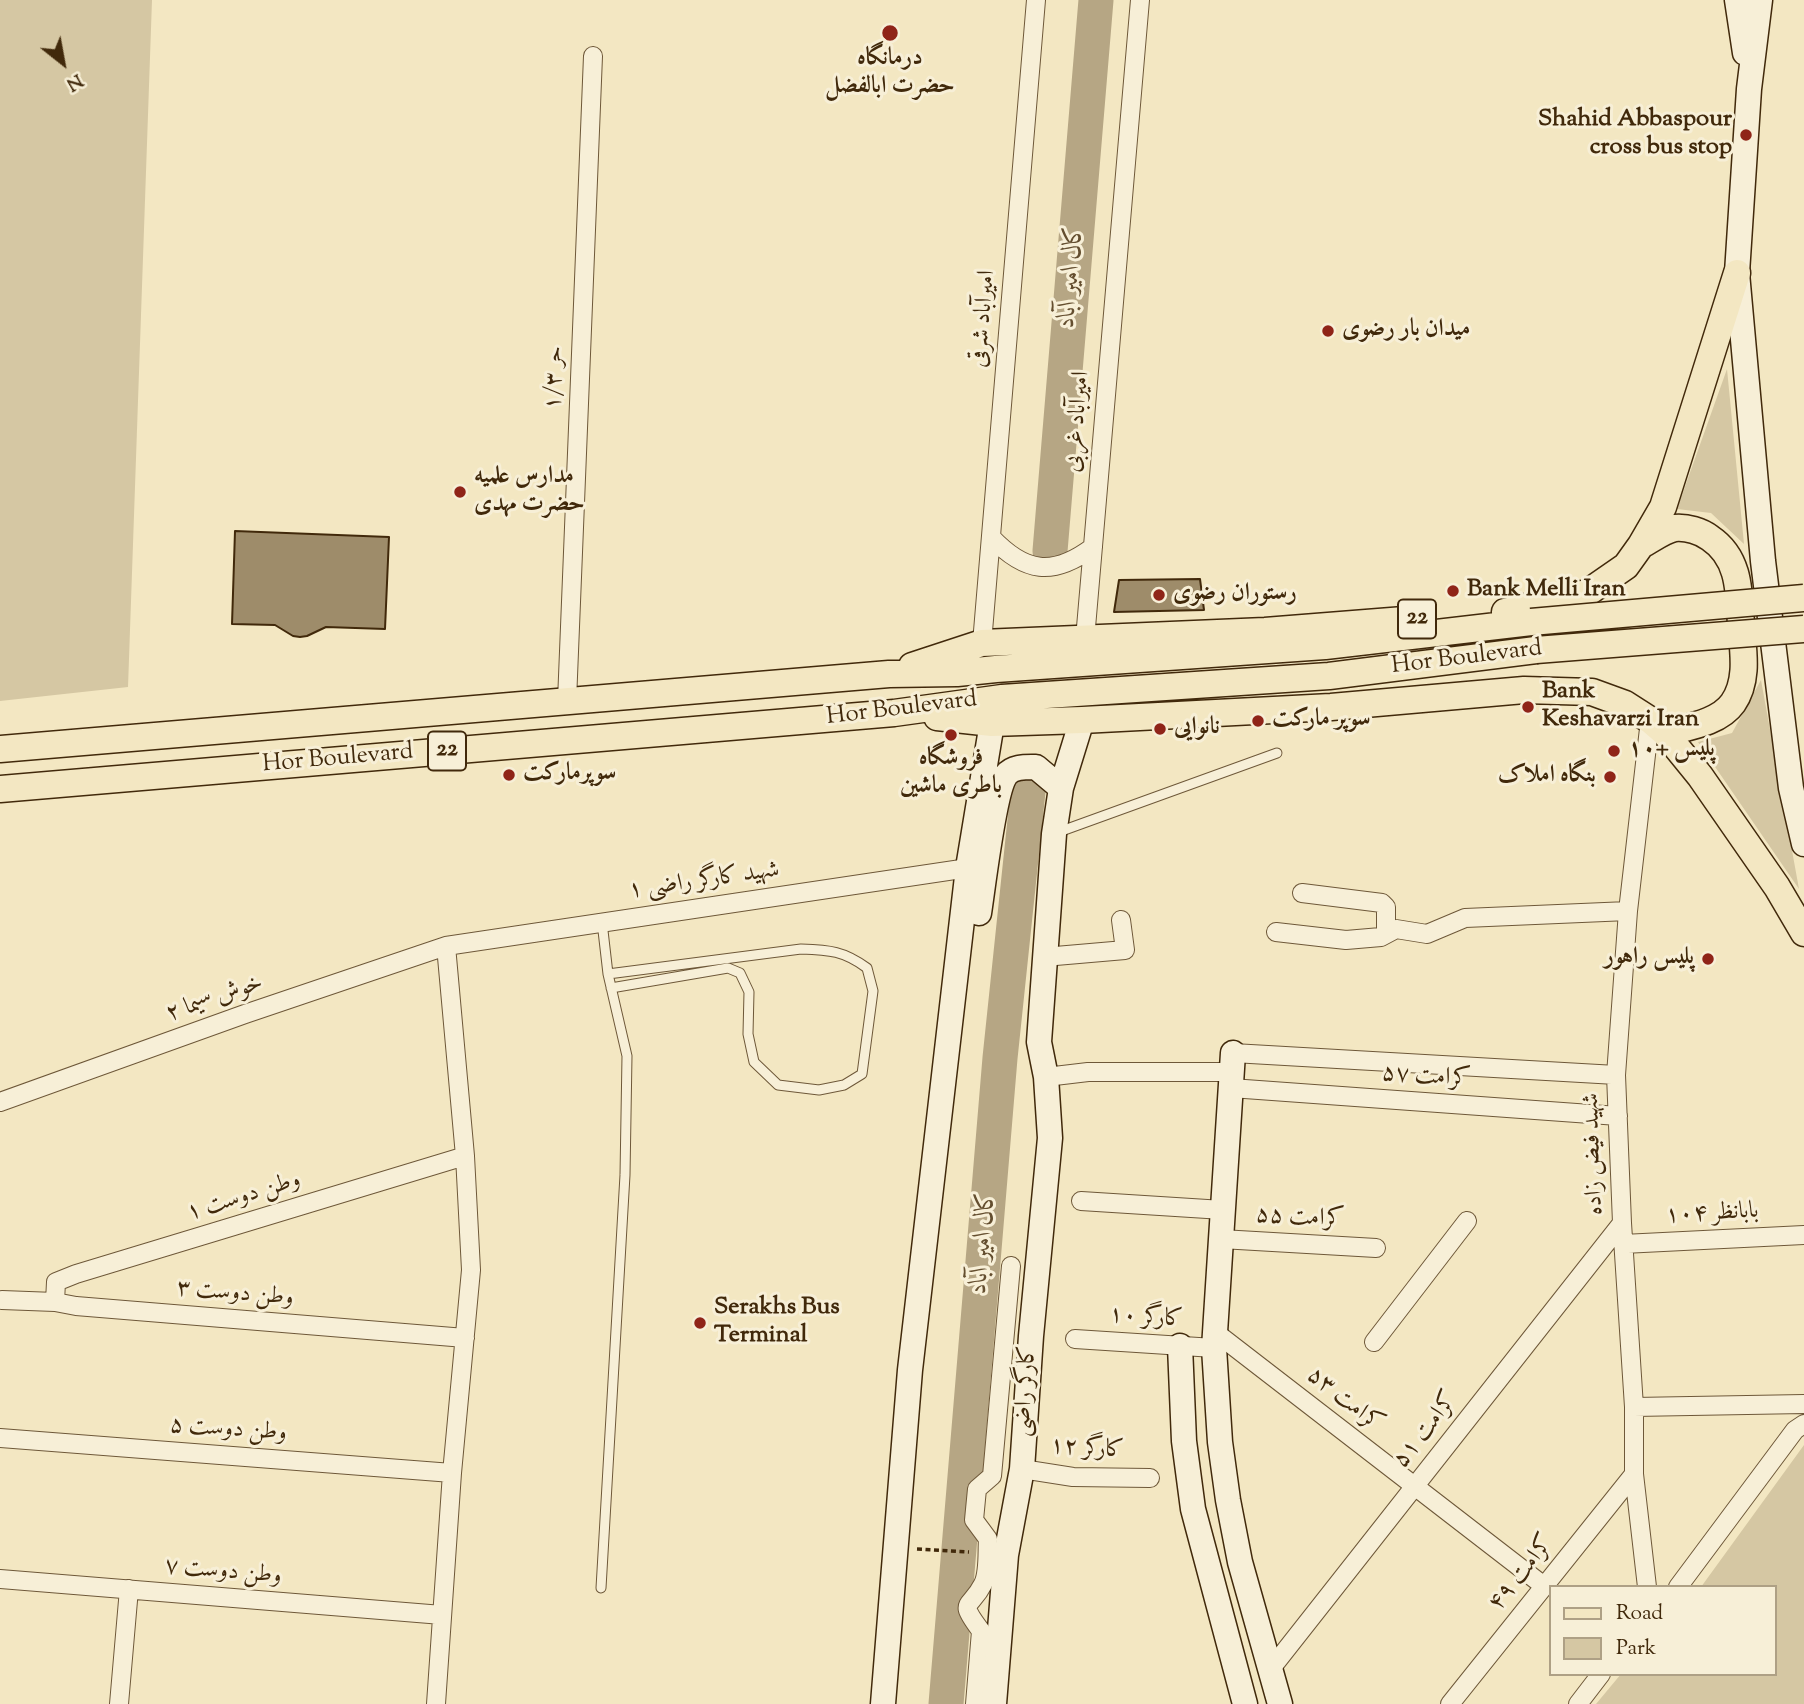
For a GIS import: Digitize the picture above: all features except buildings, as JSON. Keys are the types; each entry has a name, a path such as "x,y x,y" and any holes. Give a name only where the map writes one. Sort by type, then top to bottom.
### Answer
{"main road":[{"name":"22","path":"889,674 982,643 1265,631 1513,611 1587,593 1626,566 1663,507 1737,273"},
{"path":"1641,545 1672,528 1688,528 1705,534 1722,546 1733,563 1739,589 1744,664 1740,690 1733,703 1724,713 1697,725 1658,726"},
{"name":"Hor Boulevard","path":"0,748 889,674 957,673 1325,646 1531,622 1804,598"},
{"name":"Hor Boulevard","path":"0,789 894,713 1002,698 1329,676 1536,650 1804,629"},
{"name":"22","path":"894,713 992,723 1331,707 1524,690 1592,692 1625,704 1658,726 1731,821 1777,887 1804,933"}],"street":[{"name":"امیرآباد شرقی","path":"982,643 1036,0"},
{"name":"امیرآباد غربی","path":"1085,639 1140,0"},
{"path":"1737,0 1749,89"},
{"path":"1760,0 1749,89 1737,273 1765,574 1791,788 1804,844"},
{"name":"حر ۱/۳","path":"567,701 593,56"},
{"path":"991,537 1007,555 1028,565 1052,568 1074,561 1093,547"},
{"name":"کارگر راضی","path":"994,1704 1006,1555 1021,1469 1050,1139 1046,1077 1038,1042 1054,834 1061,788 1082,720"},
{"path":"883,1704 910,1370 968,867 992,723"},
{"name":"شهید فیض زاده","path":"1647,1585 1634,1474 1634,1407 1623,1244 1616,1075 1628,911 1658,726"},
{"path":"951,1005 974,943 998,794 1006,774 1020,767 1036,767 1061,788"},
{"name":"شهید کارگر راضی ۱","path":"446,946 968,867"},
{"path":"1302,893 1382,903 1386,907 1385,934"},
{"path":"1276,932 1346,940 1381,937 1396,929 1433,933 1465,918 1628,911"},
{"path":"1044,957 1125,950 1121,920"},
{"path":"436,1704 452,1473 471,1270 465,1156 446,946"},
{"name":"خوش سیما ۲","path":"0,1102 245,1014 446,946"},
{"path":"1046,1077 1088,1072 1232,1071 1616,1075"},
{"path":"1232,1071 1214,1340 1220,1442 1240,1562 1280,1704"},
{"name":"کرامت ۵۷","path":"1232,1071 1618,1116"},
{"name":"وطن دوست ۱","path":"55,1302 56,1282 76,1274 465,1156"},
{"path":"1081,1201 1223,1210"},
{"path":"1374,1342 1466,1221"},
{"name":"کرامت ۵۱","path":"1270,1670 1622,1223"},
{"name":"بابانظر ۱۰۴","path":"1623,1244 1804,1236"},
{"name":"کرامت ۵۵","path":"1221,1239 1376,1248"},
{"path":"975,1704 981,1631 968,1614 968,1602 984,1583 988,1539 974,1520 977,1489 992,1476 1011,1266"},
{"name":"وطن دوست ۳","path":"2,1300 55,1302 76,1306 465,1338"},
{"name":"کارگر ۱۰","path":"1074,1339 1180,1346 1214,1340"},
{"name":"کرامت ۵۳","path":"1214,1340 1415,1486 1544,1586"},
{"path":"1180,1346 1184,1441 1193,1509 1244,1703"},
{"path":"1634,1407 1804,1404"},
{"path":"1679,1585 1795,1430 1804,1424"},
{"name":"وطن دوست ۵","path":"0,1438 452,1473"},
{"name":"کارگر ۱۲","path":"1021,1469 1073,1477 1150,1478"},
{"name":"کرامت ۴۹","path":"1450,1704 1634,1474"},
{"name":"وطن دوست ۷","path":"0,1579 442,1615"},
{"path":"119,1704 129,1589"},
{"path":"1578,1704 1599,1676"}],"lane":[{"path":"1054,834 1278,753"},
{"path":"601,1588 625,1175 627,1056 608,974 602,922"},
{"path":"608,974 801,949 831,950 851,957 867,968 873,991 862,1074 844,1085 819,1090 778,1085 754,1062 748,1034 750,992 740,973 728,968 611,988"}],"path":[{"path":"914,1549 974,1552"}],"green space":[{"path":"0,0 152,0 128,687 0,701"},
{"path":"1727,369 1744,544 1711,513 1677,509"},
{"path":"1761,680 1799,889 1698,742 1732,733"},
{"path":"1804,1445 1804,1704 1596,1704 1619,1676 1776,1676 1776,1585 1702,1585"}],"waterway":[{"name":"کال امیر آباد","path":"1050,551 1096,0"},
{"name":"کال امیر آباد","path":"946,1704 1000,1058 1029,782"}],"place":[{"name":"درمانگاه حضرت ابالفضل","path":"890,33"},
{"name":"Shahid Abbaspour cross bus stop","path":"1746,135"},
{"name":"میدان بار رضوی","path":"1328,331"},
{"name":"مدارس علمیه حضرت مهدی","path":"460,492"},
{"name":"Bank Melli Iran","path":"1453,591"},
{"name":"رستوران رضوی","path":"1159,595"},
{"name":"Bank Keshavarzi Iran","path":"1528,707"},
{"name":"سوپر مارکت","path":"1258,721"},
{"name":"نانوایی","path":"1160,729"},
{"name":"فروشگاه باطری ماشین","path":"951,735"},
{"name":"پلیس +۱۰","path":"1614,751"},
{"name":"سوپرمارکت","path":"509,775"},
{"name":"بنگاه املاک","path":"1610,777"},
{"name":"پلیس راهور","path":"1708,959"},
{"name":"Serakhs Bus Terminal","path":"700,1323"}]}
